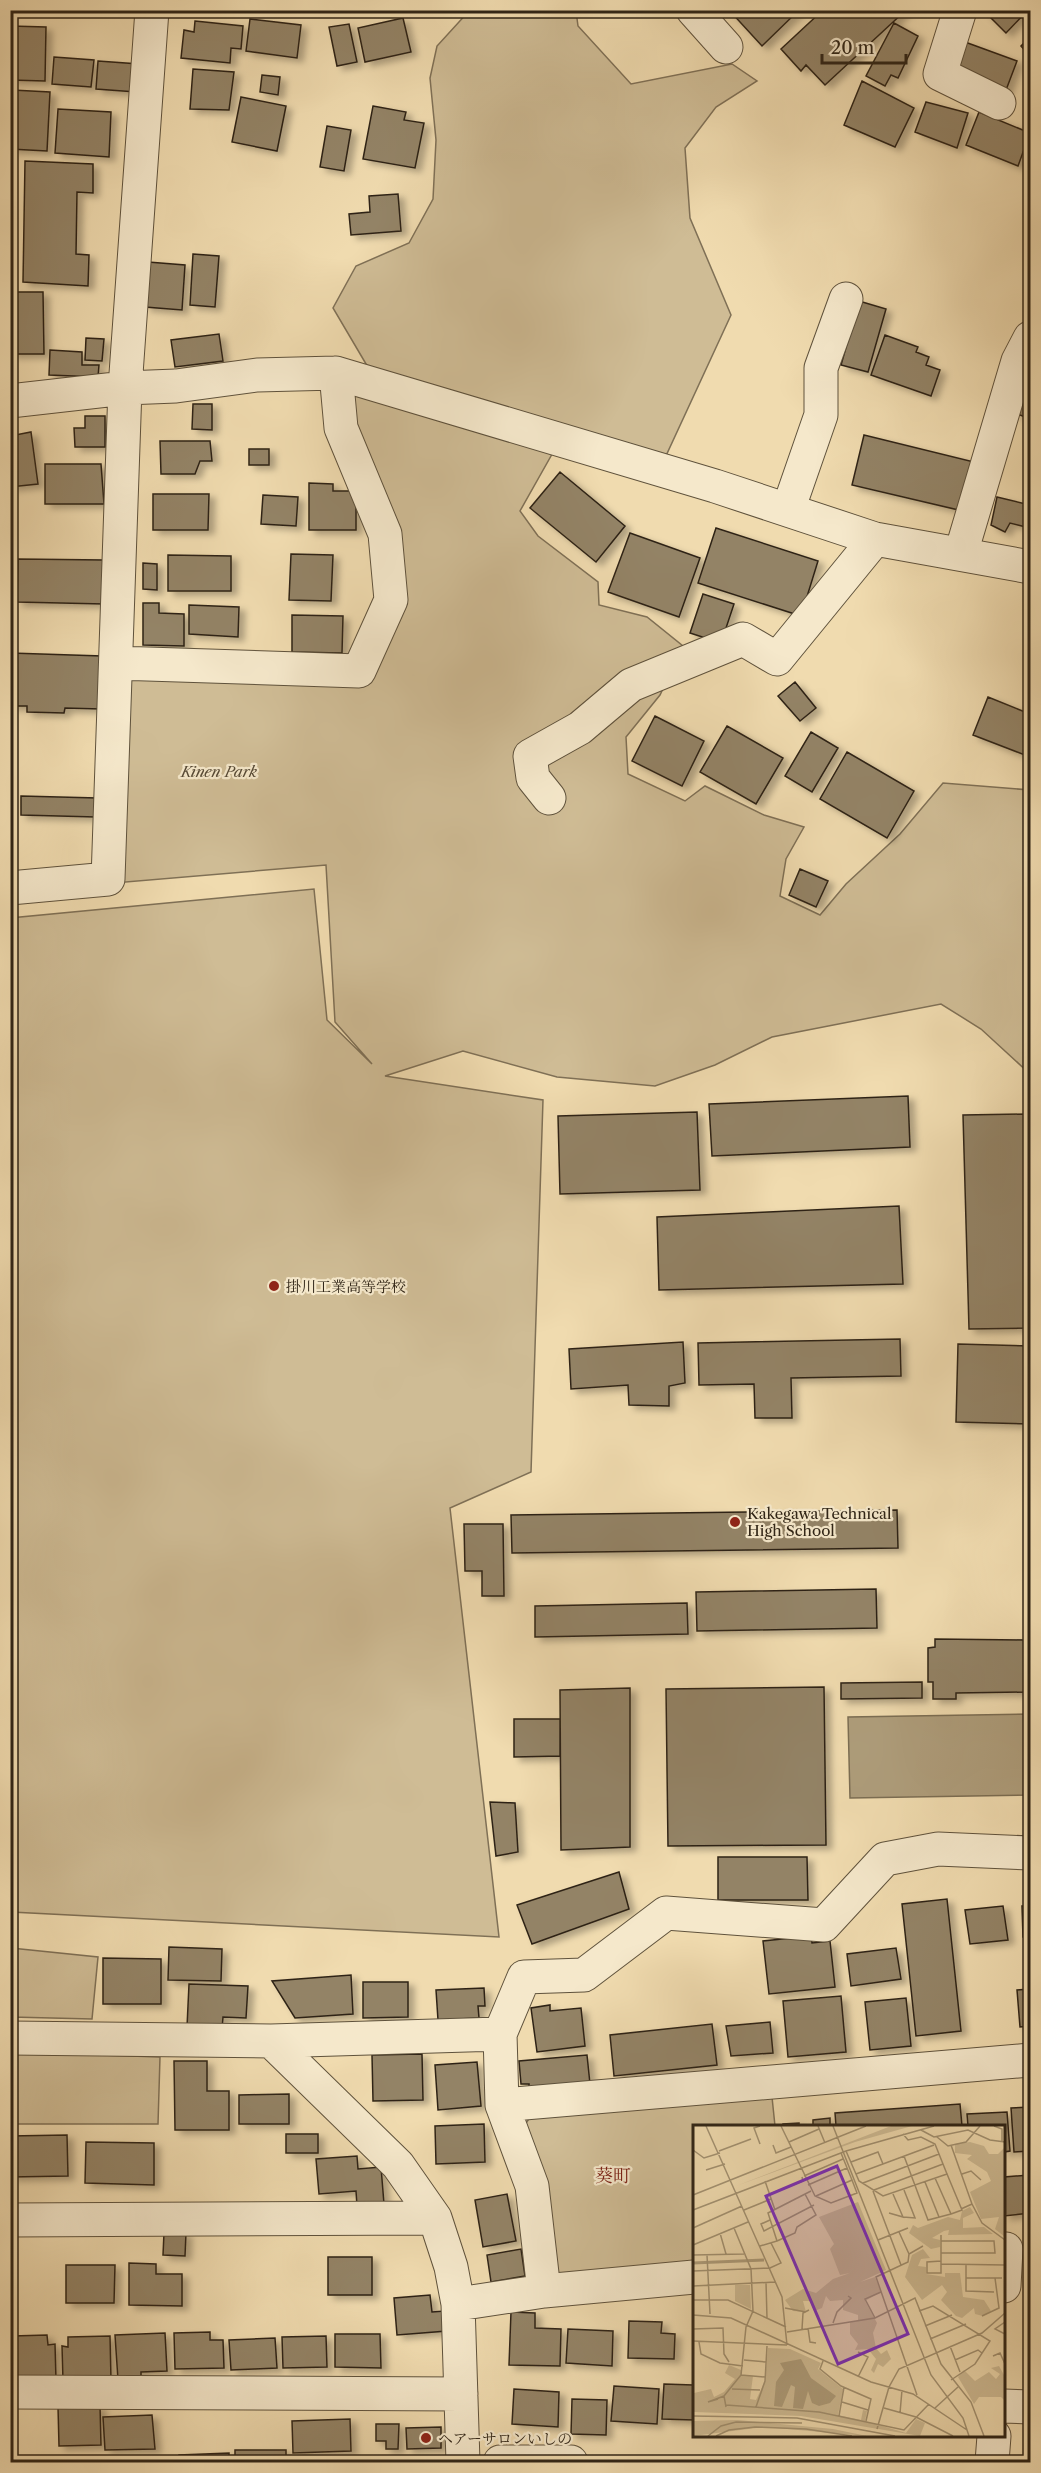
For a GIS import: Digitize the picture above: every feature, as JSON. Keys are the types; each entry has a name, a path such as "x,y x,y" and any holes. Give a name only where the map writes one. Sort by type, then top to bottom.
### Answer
{"street":[{"path":"10,888 108,879 125,388 152,10"},
{"path":"693,10 726,47"},
{"path":"960,10 940,74 999,103"},
{"path":"789,510 821,415 821,368 846,299"},
{"path":"961,554 1018,361 1030,338"},
{"path":"116,663 359,670 391,600 385,534 341,428 336,373"},
{"path":"10,401 125,388 176,386 257,375 336,373 789,510 875,539 1030,567"},
{"path":"549,798 532,778 530,756 580,728 631,685 742,639 777,659 875,539"},
{"path":"544,2291 532,2186 502,2105 500,2034 524,1977 584,1975 666,1913 824,1925 885,1859 938,1849 1030,1853"},
{"path":"10,2038 271,2041 500,2034"},
{"path":"271,2041 398,2165 435,2218 451,2267 459,2304 463,2463"},
{"path":"502,2105 1030,2060"},
{"path":"10,2220 435,2218"},
{"path":"1005,2282 1013,2249"},
{"path":"459,2304 544,2291 693,2277"},
{"path":"10,2392 461,2394"},
{"path":"1005,2406 1030,2407"},
{"path":"992,2463 994,2437"},
{"path":"500,2463 500,2460 571,2463"}],"green space":[{"path":"469,11 576,11 578,26 631,84 732,64 757,81 716,107 685,148 690,218 731,315 664,460 379,386 333,308 356,266 409,243 433,199 436,140 430,78 437,46"},
{"name":"掛川工業高等学校","path":"349,377 560,440 520,511 538,536 598,582 599,605 647,617 683,646 660,695 626,737 628,774 685,801 705,786 764,815 804,827 786,859 780,896 820,915 846,884 900,834 943,783 1030,790 1030,1074 981,1029 941,1004 772,1037 715,1065 655,1086 557,1077 463,1051 385,1076 543,1100 531,1472 450,1508 499,1937 11,1912 10,918 314,889 327,1020 372,1064 335,1022 326,865 114,883 116,663 359,677 387,560 367,490"},
{"path":"11,1948 98,1957 92,2019 11,2017"},
{"path":"11,2052 160,2057 158,2124 11,2124"},
{"path":"772,2097 775,2125 693,2125 693,2265 560,2277 550,2269 521,2131 530,2117"}],"shaded area":[{"path":"1030,1714 1030,1795 850,1798 848,1717"}],"building":[{"path":"729,10 799,10 762,46"},
{"path":"823,10 906,10 825,85 806,65 801,71 781,49"},
{"path":"983,10 1028,10 1006,33"},
{"path":"403,18 411,52 365,62 358,28"},
{"path":"250,19 301,25 297,58 246,51"},
{"path":"195,21 243,26 241,49 231,48 230,63 181,58 184,30 194,32"},
{"path":"894,23 918,36 898,78 891,75 885,86 866,76"},
{"path":"349,24 357,62 337,66 329,27"},
{"path":"10,26 46,27 45,81 10,80"},
{"path":"1030,37 1030,56 1021,46"},
{"path":"965,42 1017,61 1003,98 951,79"},
{"path":"54,57 94,60 91,87 52,84"},
{"path":"98,61 139,64 136,92 96,89"},
{"path":"193,69 234,72 229,110 190,109"},
{"path":"262,75 280,77 278,95 260,92"},
{"path":"862,81 914,108 895,147 844,125"},
{"path":"12,90 50,92 47,151 10,149"},
{"path":"241,97 286,106 277,151 232,142"},
{"path":"926,102 968,113 957,148 915,132"},
{"path":"373,106 406,112 404,120 424,123 415,168 363,159"},
{"path":"58,109 111,112 109,157 55,153"},
{"path":"979,112 1030,133 1018,166 966,145"},
{"path":"327,126 351,130 344,171 320,167"},
{"path":"25,161 93,164 93,193 77,192 76,254 89,255 88,286 23,282"},
{"path":"398,194 401,231 351,235 349,214 370,212 369,196"},
{"path":"193,254 219,256 215,307 190,305"},
{"path":"148,262 185,265 182,310 145,307"},
{"path":"10,292 43,292 44,354 10,354"},
{"path":"859,301 886,309 868,372 841,365"},
{"path":"219,334 223,361 175,367 171,340"},
{"path":"885,335 918,347 916,352 929,357 926,365 940,370 931,396 871,375"},
{"path":"86,338 104,339 102,361 85,360"},
{"path":"50,350 82,352 82,365 99,365 98,377 49,375"},
{"path":"1030,375 1030,419 1015,413"},
{"path":"193,404 212,404 212,430 192,429"},
{"path":"85,416 105,416 105,447 75,447 74,428 85,428"},
{"path":"31,432 38,484 10,487 10,436"},
{"path":"864,435 974,462 963,511 852,485"},
{"path":"160,441 210,441 212,461 200,461 195,474 161,474"},
{"path":"249,449 269,449 269,465 249,465"},
{"path":"45,464 101,464 104,504 45,504"},
{"path":"560,472 625,526 596,562 530,508"},
{"path":"309,483 333,484 333,491 356,491 356,530 309,530"},
{"path":"153,494 209,494 208,530 153,530"},
{"path":"263,495 298,497 296,526 261,524"},
{"path":"997,497 1030,505 1026,527 1010,523 1005,532 991,525"},
{"path":"716,528 818,561 801,616 698,583"},
{"path":"630,533 700,558 679,617 608,592"},
{"path":"291,554 333,555 331,601 289,600"},
{"path":"168,555 231,556 231,591 168,591"},
{"path":"18,559 104,560 104,604 17,602"},
{"path":"143,563 157,564 157,590 143,589"},
{"path":"703,594 734,604 721,643 690,633"},
{"path":"143,603 159,603 159,613 184,614 184,646 143,645"},
{"path":"189,605 239,607 238,637 189,634"},
{"path":"292,615 343,616 342,653 292,652"},
{"path":"10,653 102,656 101,709 65,708 64,713 27,712 27,706 10,706"},
{"path":"795,682 816,708 800,721 778,696"},
{"path":"988,697 1030,714 1030,757 973,735"},
{"path":"655,716 704,741 682,786 632,761"},
{"path":"727,726 783,758 756,804 700,772"},
{"path":"811,732 838,748 812,792 785,776"},
{"path":"847,752 914,791 887,838 820,799"},
{"path":"21,796 97,798 96,817 21,815"},
{"path":"800,869 828,881 816,907 789,895"},
{"path":"908,1096 910,1147 712,1156 709,1104"},
{"path":"697,1112 700,1190 560,1194 558,1116"},
{"path":"1028,1114 1030,1328 969,1329 963,1115"},
{"path":"899,1206 903,1284 659,1290 657,1217"},
{"path":"900,1339 901,1376 791,1378 792,1418 755,1418 754,1384 699,1385 698,1343"},
{"path":"683,1342 685,1383 669,1386 669,1406 629,1405 628,1385 571,1389 569,1349"},
{"path":"958,1344 1030,1346 1030,1424 956,1422"},
{"path":"897,1510 898,1548 512,1553 511,1515"},
{"path":"464,1524 503,1524 504,1596 482,1596 482,1571 465,1571"},
{"path":"876,1589 877,1628 697,1631 696,1592"},
{"path":"687,1603 688,1634 535,1637 535,1606"},
{"path":"935,1639 1030,1640 1030,1692 956,1693 956,1699 933,1699 933,1682 928,1682 928,1648 935,1647"},
{"path":"922,1682 922,1698 841,1699 841,1683"},
{"path":"824,1687 826,1845 668,1846 666,1689"},
{"path":"630,1688 630,1847 561,1850 560,1690"},
{"path":"514,1719 560,1719 560,1756 514,1757"},
{"path":"490,1802 515,1803 518,1852 496,1856"},
{"path":"718,1857 807,1857 808,1900 718,1900"},
{"path":"619,1872 629,1909 532,1944 517,1905"},
{"path":"947,1899 961,2031 916,2036 902,1904"},
{"path":"1003,1906 1008,1940 970,1944 965,1910"},
{"path":"1022,1906 1030,1906 1030,1937 1023,1937"},
{"path":"811,1936 812,1943 830,1941 835,1987 769,1994 763,1941"},
{"path":"169,1947 222,1949 221,1981 168,1980"},
{"path":"896,1948 901,1979 851,1986 847,1954"},
{"path":"103,1958 161,1959 161,2004 103,2004"},
{"path":"351,1975 353,2014 295,2018 272,1981"},
{"path":"363,1982 408,1982 408,2017 363,2018"},
{"path":"189,1984 248,1986 246,2018 223,2017 222,2029 187,2027"},
{"path":"484,1988 485,2006 478,2006 479,2018 438,2020 436,1990"},
{"path":"1030,1989 1030,2026 1020,2027 1017,1990"},
{"path":"841,1996 846,2052 788,2057 783,2001"},
{"path":"906,1998 911,2046 870,2050 865,2002"},
{"path":"550,2005 550,2011 581,2008 585,2046 537,2052 531,2008"},
{"path":"770,2022 773,2053 731,2056 726,2026"},
{"path":"712,2024 717,2065 614,2076 610,2035"},
{"path":"422,2054 423,2100 373,2101 372,2055"},
{"path":"587,2055 590,2084 529,2090 529,2084 521,2084 519,2061"},
{"path":"174,2061 207,2061 207,2091 229,2091 229,2130 175,2130"},
{"path":"477,2062 481,2106 438,2110 435,2065"},
{"path":"289,2094 289,2124 239,2124 239,2095"},
{"path":"960,2104 962,2125 836,2125 835,2113"},
{"path":"1030,2107 1030,2151 1014,2152 1011,2108"},
{"path":"1007,2112 1010,2151 1005,2152 1005,2125 968,2125 967,2114"},
{"path":"830,2118 830,2125 813,2125 813,2120"},
{"path":"799,2123 799,2125 783,2125"},
{"path":"484,2124 485,2162 436,2164 435,2126"},
{"path":"286,2134 318,2134 318,2153 286,2153"},
{"path":"67,2135 68,2176 10,2177 10,2136"},
{"path":"86,2142 154,2143 154,2185 85,2183"},
{"path":"357,2156 358,2169 381,2167 384,2204 357,2206 356,2191 319,2194 316,2159"},
{"path":"1030,2175 1030,2213 1005,2216 1005,2177"},
{"path":"507,2194 516,2241 483,2247 475,2200"},
{"path":"164,2233 186,2233 185,2256 163,2255"},
{"path":"521,2249 525,2276 491,2282 487,2255"},
{"path":"328,2257 372,2257 372,2295 328,2295"},
{"path":"129,2263 156,2264 156,2274 182,2274 182,2306 129,2305"},
{"path":"66,2265 115,2265 114,2303 66,2303"},
{"path":"430,2295 432,2312 445,2311 447,2331 397,2335 394,2298"},
{"path":"1025,2303 1030,2303 1030,2319 1025,2319"},
{"path":"511,2312 535,2313 535,2328 561,2329 560,2366 509,2365"},
{"path":"629,2321 662,2322 661,2333 675,2334 674,2359 628,2358"},
{"path":"568,2329 613,2331 612,2366 566,2363"},
{"path":"210,2332 210,2340 223,2340 224,2368 175,2369 174,2333"},
{"path":"165,2333 167,2371 141,2372 141,2379 118,2380 115,2335"},
{"path":"335,2334 380,2334 381,2368 335,2367"},
{"path":"47,2335 48,2345 55,2344 56,2380 10,2382 10,2363 14,2363 13,2336"},
{"path":"110,2336 111,2380 63,2381 62,2346 68,2347 68,2337"},
{"path":"326,2336 327,2367 283,2368 282,2337"},
{"path":"275,2338 277,2368 231,2370 229,2340"},
{"path":"664,2384 693,2385 693,2420 662,2419"},
{"path":"614,2386 659,2389 657,2424 611,2421"},
{"path":"514,2389 559,2392 558,2427 512,2424"},
{"path":"572,2399 607,2400 606,2435 571,2434"},
{"path":"100,2406 101,2445 59,2446 58,2407"},
{"path":"152,2415 155,2449 105,2450 103,2417"},
{"path":"350,2419 351,2451 293,2453 292,2421"},
{"path":"376,2424 399,2424 398,2449 386,2449 386,2441 376,2441"},
{"path":"441,2427 441,2448 407,2449 406,2428"},
{"path":"235,2450 286,2450 286,2462 235,2462"},
{"path":"229,2453 229,2462 179,2462 179,2455"},
{"path":"174,2457 174,2462 126,2462 126,2459"},
{"path":"292,2460 315,2461 315,2462 292,2462"}],"place":[{"name":"掛川工業高等学校","path":"274,1286"},
{"name":"Kakegawa Technical High School","path":"735,1522"},
{"name":"ヘアーサロンいしの","path":"426,2438"}],"district":[{"name":"葵町","path":"613,2176"}],"park label":[{"name":"Kinen Park","path":"219,771"}]}
